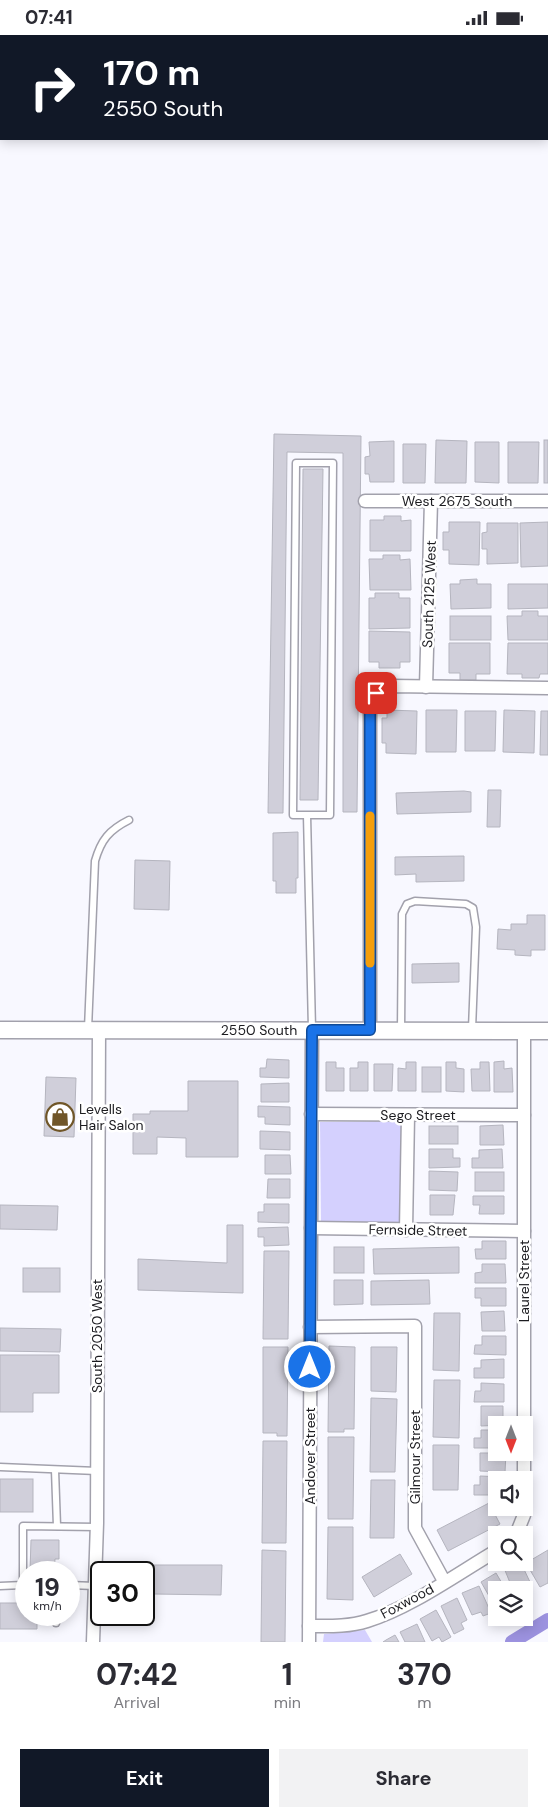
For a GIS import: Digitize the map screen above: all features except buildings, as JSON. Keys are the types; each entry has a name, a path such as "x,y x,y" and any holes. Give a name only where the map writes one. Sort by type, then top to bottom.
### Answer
{"street":[{"name":"West 2675 South","path":"366,501 548,501"},
{"name":"South 2125 West","path":"426,687 431,501"},
{"path":"370,1030 370,707 376,693 390,686 548,688"},
{"name":"2550 South","path":"0,1030 548,1031"},
{"name":"South 2050 West","path":"94,1030 96,1561"},
{"name":"Andover Street","path":"309,1642 312,1030"},
{"name":"Laurel Street","path":"520,1526 524,1515 524,1031"},
{"name":"Sego Street","path":"311,1115 524,1115"},
{"path":"406,1230 408,1115"},
{"name":"Fernside Street","path":"311,1228 524,1231"},
{"name":"Gilmour Street","path":"310,1327 415,1326 415,1528 444,1581"},
{"name":"Foxwood","path":"309,1626 344,1626 366,1622 390,1612 488,1556"},
{"name":"South 2050 West","path":"93,1642 94,1626"}],"lane":[{"path":"296,463 333,463 330,815 307,815 293,815 296,463"},
{"path":"307,815 312,1030"},
{"path":"94,1030 95,861 100,844 112,829 129,820"},
{"path":"401,1031 402,914 407,904 415,901 466,904 473,908 476,927 472,1031"},
{"path":"0,1467 97,1471"},
{"path":"55,1470 57,1526"},
{"path":"24,1561 23,1526 97,1527"},
{"path":"0,1586 15,1585"}],"shaded area":[{"path":"403,1121 403,1224 321,1224 320,1122"},
{"path":"365,1630 372,1642 323,1642 324,1634"}],"waterway":[{"path":"512,1642 548,1620"}],"slow traffic":[{"path":"370,816 370,963"}],"place":[{"name":"Levells Hair Salon","path":"60,1117"}],"route":[{"path":"310,1367 312,1030 370,1030 370,707 376,693"}]}
